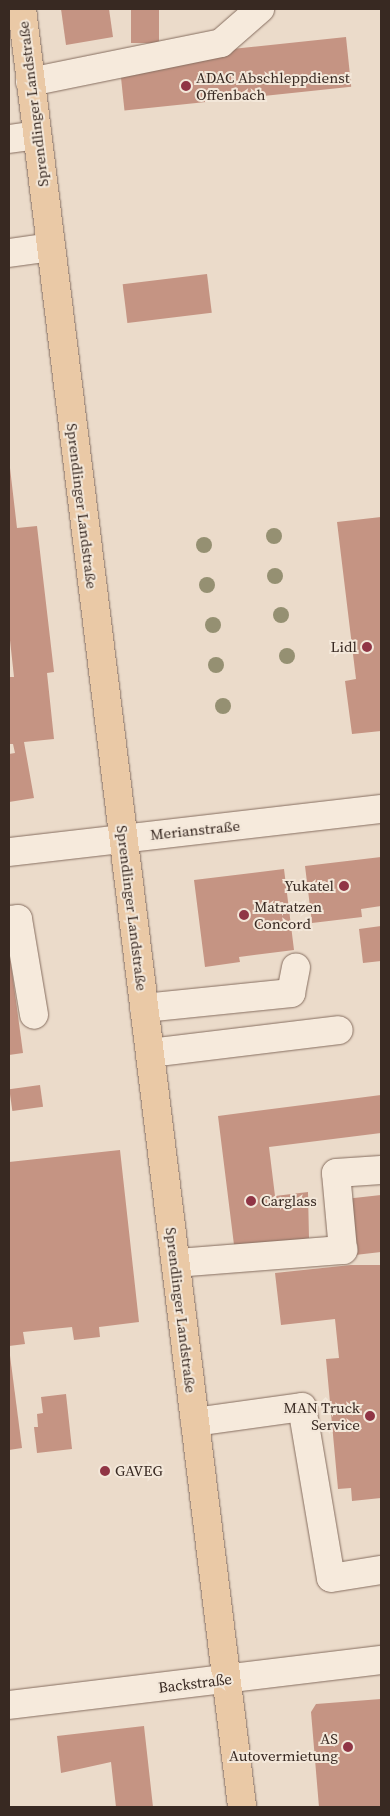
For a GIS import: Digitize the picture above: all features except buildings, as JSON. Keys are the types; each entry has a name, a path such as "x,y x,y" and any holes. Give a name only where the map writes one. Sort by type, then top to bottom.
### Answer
{"main road":[{"name":"Sprendlinger Landstraße","path":"22,9 242,1807"}],"street":[{"path":"30,82 221,43 260,9"},
{"path":"9,139 37,135"},
{"path":"9,253 51,247"},
{"name":"Merianstraße","path":"9,852 381,809"},
{"path":"9,920 18,919 34,1016"},
{"path":"144,1008 291,993 296,967"},
{"path":"150,1053 339,1030"},
{"path":"176,1263 343,1250 336,1173 381,1170"},
{"path":"195,1422 302,1407 331,1578 381,1570"},
{"name":"Backstraße","path":"9,1705 381,1660"}],"place":[{"name":"ADAC Abschleppdienst Offenbach","path":"186,86"},
{"name":"Lidl","path":"367,647"},
{"name":"Yukatel","path":"344,886"},
{"name":"Matratzen Concord","path":"244,915"},
{"name":"Carglass","path":"251,1201"},
{"name":"MAN Truck Service","path":"370,1416"},
{"name":"GAVEG","path":"105,1471"},
{"name":"AS Autovermietung","path":"348,1747"}]}
